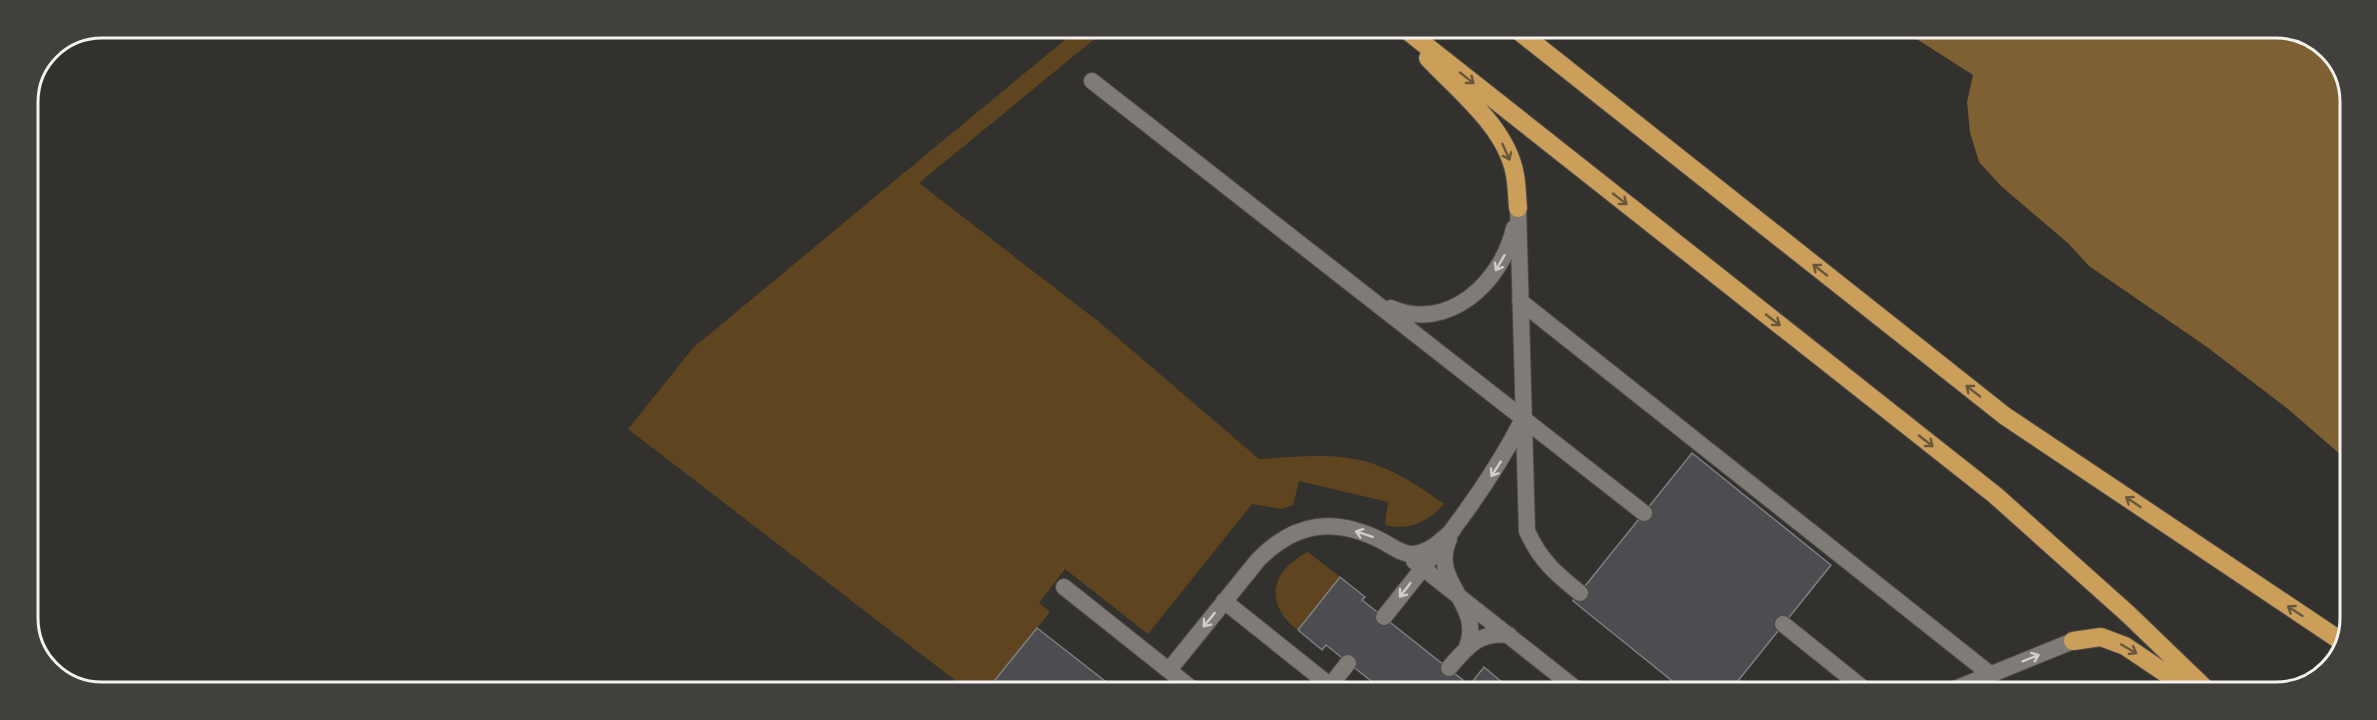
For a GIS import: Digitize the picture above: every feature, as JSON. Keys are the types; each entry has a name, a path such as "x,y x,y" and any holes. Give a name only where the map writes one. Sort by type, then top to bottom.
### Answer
{"highway":[{"path":"1409,38 1487,122 1505,146 1515,174 1518,208"},
{"path":"1418,38 1995,495 2128,614 2199,682"},
{"path":"1527,38 2005,416 2336,638"},
{"path":"2073,641 2101,638 2125,645 2178,682"}],"lane":[{"path":"1092,81 1644,513"},
{"path":"1371,299 1405,314 1433,315 1459,306 1482,288 1500,264 1511,239 1518,208"},
{"path":"1518,208 1527,531 1537,553 1555,573 1580,593"},
{"path":"1520,301 1990,674"},
{"path":"1384,618 1453,530 1502,460 1524,417"},
{"path":"1169,670 1273,544 1292,532 1312,527 1330,526 1366,534 1398,550 1456,592 1568,682"},
{"path":"1398,550 1414,554 1423,551 1431,548 1453,530"},
{"path":"1453,530 1444,548 1443,567 1470,619 1470,638 1467,647"},
{"path":"1064,587 1184,682"},
{"path":"1224,601 1325,682"},
{"path":"1783,624 1855,682"},
{"path":"1449,668 1467,647 1482,636 1509,635"},
{"path":"1971,682 2073,641"},
{"path":"1338,682 1348,663"}],"shaded area":[{"path":"1067,38 1096,38 919,183 1099,322 1259,459 1343,457 1371,463 1399,475 1444,504 1431,516 1417,524 1394,527 1385,525 1388,502 1299,481 1293,505 1282,509 1252,504 1148,634 1065,569 1039,603 1050,612 993,682 957,682 628,429 694,347"},
{"path":"1915,38 2283,38 2304,44 2318,54 2333,73 2339,98 2340,454 2288,409 2207,347 2089,266 2069,244 2001,186 1979,162 1970,132 1967,102 1973,75"},
{"path":"1308,552 1340,577 1298,630 1287,620 1280,609 1276,599 1276,588 1286,568"}],"building":[{"path":"1692,453 1831,565 1737,682 1674,682 1573,601"},
{"path":"1340,577 1365,597 1362,600 1464,681 1372,682 1326,645 1322,650 1298,630"},
{"path":"1037,628 1106,682 993,682"},
{"path":"1484,667 1502,682 1472,682"}]}
